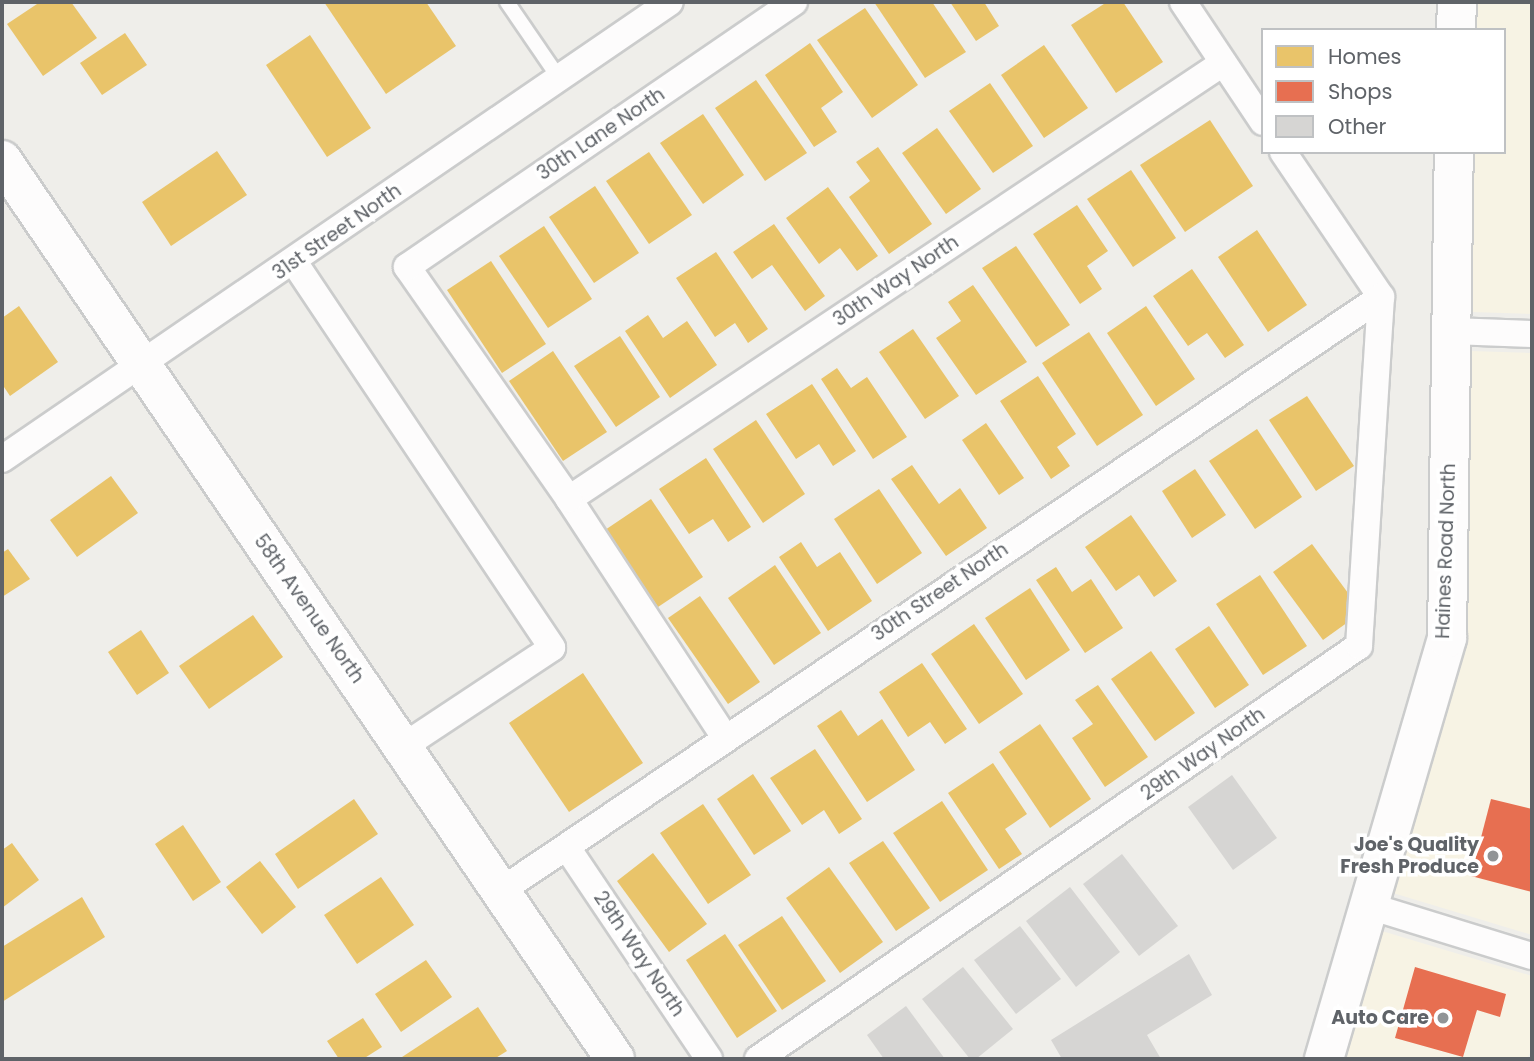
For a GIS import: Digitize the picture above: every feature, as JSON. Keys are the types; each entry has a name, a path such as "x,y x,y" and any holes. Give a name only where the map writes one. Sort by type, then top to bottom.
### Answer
{"street":[{"name":"31st Street North","path":"2,459 294,262 670,2"},
{"name":"30th Lane North","path":"569,499 408,267 794,2"},
{"path":"1183,2 1261,119"},
{"path":"1456,28 1457,2"},
{"name":"30th Way North","path":"569,499 1223,63"},
{"path":"1284,154 1381,297"},
{"name":"Haines Road North","path":"1324,1059 1447,638 1454,154"},
{"name":"58th Avenue North","path":"2,160 615,1059"},
{"path":"294,262 552,648 404,747"},
{"name":"30th Street North","path":"502,890 568,849 724,736 1381,297"},
{"name":"29th Way North","path":"758,1059 1359,646 1381,297"},
{"path":"1451,331 1532,334"},
{"path":"569,499 724,736"},
{"name":"29th Way North","path":"568,849 709,1059"},
{"path":"1369,906 1532,956"}],"lane":[{"path":"507,2 559,78"}],"shaded area":[{"path":"1476,2 1532,2 1532,314 1471,312 1474,154 1506,154 1506,28 1476,28"},
{"path":"1470,351 1532,353 1532,935 1393,893 1466,635"},
{"path":"1382,931 1532,976 1532,1049 1527,1059 1344,1059"}],"building: Homes":[{"path":"40,2 71,2 97,38 43,76 7,24"},
{"path":"324,2 426,2 456,46 386,94"},
{"path":"874,2 932,2 966,52 925,78"},
{"path":"950,2 984,2 999,26 976,41"},
{"path":"1107,2 1123,2 1163,62 1116,93 1071,25"},
{"path":"865,8 918,85 872,118 817,40"},
{"path":"125,33 147,65 102,95 80,63"},
{"path":"310,35 371,128 327,157 266,65"},
{"path":"810,43 843,92 821,108 837,132 814,147 765,75"},
{"path":"1044,45 1088,108 1044,138 1001,75"},
{"path":"756,80 807,153 765,181 715,108"},
{"path":"990,83 1033,146 993,173 949,111"},
{"path":"703,114 744,175 703,204 660,143"},
{"path":"1210,120 1253,186 1185,232 1140,165"},
{"path":"937,128 981,189 946,214 902,153"},
{"path":"878,147 932,224 889,254 849,197 870,181 856,162"},
{"path":"217,151 247,195 171,246 142,202"},
{"path":"649,152 692,215 649,244 606,181"},
{"path":"1131,170 1176,238 1133,267 1087,199"},
{"path":"595,186 639,253 594,283 549,217"},
{"path":"828,187 878,256 857,271 840,248 819,264 786,218"},
{"path":"1077,205 1108,251 1087,266 1102,289 1080,304 1033,234"},
{"path":"774,224 825,296 805,311 772,265 752,279 733,252"},
{"path":"544,226 592,299 548,328 499,256"},
{"path":"1257,230 1307,305 1268,332 1218,257"},
{"path":"1016,246 1070,325 1036,347 982,268"},
{"path":"716,252 768,329 748,343 735,323 715,337 676,278"},
{"path":"491,261 546,344 502,373 447,290"},
{"path":"1192,269 1244,345 1225,358 1207,333 1188,346 1153,296"},
{"path":"973,285 1027,362 976,395 936,338 961,321 948,302"},
{"path":"19,306 58,362 10,396 2,384 2,318"},
{"path":"1146,306 1195,379 1156,406 1107,333"},
{"path":"648,315 663,338 687,321 717,365 670,398 625,331"},
{"path":"913,329 959,396 925,419 879,352"},
{"path":"1089,332 1143,415 1097,446 1042,363"},
{"path":"620,336 660,397 616,427 574,366"},
{"path":"553,351 607,432 563,461 509,381"},
{"path":"837,368 851,388 867,377 907,437 873,459 821,379"},
{"path":"1038,376 1076,434 1057,447 1070,466 1051,479 1000,401"},
{"path":"812,384 856,451 833,466 819,444 796,459 766,414"},
{"path":"1307,396 1354,466 1316,491 1269,420"},
{"path":"756,420 805,494 763,523 713,449"},
{"path":"986,423 1024,478 999,495 962,440"},
{"path":"1257,429 1302,497 1255,529 1209,461"},
{"path":"706,458 751,527 728,542 713,519 689,534 659,489"},
{"path":"912,465 939,504 960,488 987,528 946,556 891,479"},
{"path":"1195,469 1226,515 1192,538 1162,491"},
{"path":"111,476 138,513 77,557 50,520"},
{"path":"879,489 922,553 877,584 834,519"},
{"path":"651,499 703,577 658,607 605,530"},
{"path":"1131,515 1177,581 1154,597 1139,575 1116,591 1085,547"},
{"path":"801,542 817,567 840,552 872,601 828,631 779,557"},
{"path":"1312,544 1362,612 1323,640 1273,572"},
{"path":"8,549 30,579 2,597 2,553"},
{"path":"775,565 821,633 774,665 728,598"},
{"path":"1056,567 1072,592 1091,579 1123,628 1085,653 1036,580"},
{"path":"1260,575 1307,646 1263,675 1216,604"},
{"path":"1030,588 1070,650 1026,680 985,618"},
{"path":"700,596 760,682 728,704 668,618"},
{"path":"253,615 283,657 209,709 179,666"},
{"path":"974,624 1023,694 979,724 931,654"},
{"path":"1209,626 1249,685 1215,708 1175,649"},
{"path":"141,630 169,673 137,695 108,652"},
{"path":"1151,651 1195,713 1155,741 1111,679"},
{"path":"922,663 967,729 945,744 930,722 908,737 879,692"},
{"path":"583,673 643,763 569,812 509,723"},
{"path":"1098,685 1148,757 1105,787 1072,738 1093,724 1075,700"},
{"path":"841,710 858,736 882,719 915,770 867,802 817,726"},
{"path":"1040,724 1091,799 1050,828 999,752"},
{"path":"815,749 862,819 839,834 824,810 802,825 770,778"},
{"path":"993,763 1027,814 1005,829 1022,854 999,869 948,793"},
{"path":"753,774 791,831 754,855 717,799"},
{"path":"354,799 378,834 298,889 275,854"},
{"path":"942,801 988,870 940,902 893,833"},
{"path":"703,804 751,875 708,904 660,833"},
{"path":"183,825 221,882 193,901 155,844"},
{"path":"883,841 930,908 896,931 849,863"},
{"path":"12,843 39,880 2,908 2,850"},
{"path":"653,853 707,924 669,952 617,881"},
{"path":"260,861 296,907 262,934 226,887"},
{"path":"829,867 883,942 840,973 786,898"},
{"path":"381,877 414,925 357,964 324,915"},
{"path":"82,897 105,937 2,1002 2,947"},
{"path":"782,916 826,981 782,1010 738,945"},
{"path":"725,934 777,1011 737,1038 686,960"},
{"path":"426,960 452,997 401,1032 375,994"},
{"path":"478,1007 507,1051 494,1059 399,1059"},
{"path":"363,1018 382,1047 363,1059 339,1059 327,1041"}],"building: Shops":[{"path":"1491,799 1532,809 1532,892 1471,876"},
{"path":"1415,967 1506,994 1500,1017 1477,1010 1463,1057 1395,1038"}],"building: Other":[{"path":"1232,775 1277,838 1233,870 1188,807"},
{"path":"1122,854 1178,926 1139,956 1083,884"},
{"path":"1070,887 1120,952 1076,987 1026,921"},
{"path":"1020,926 1061,979 1016,1014 974,960"},
{"path":"1189,954 1212,995 1147,1035 1161,1059 1062,1059 1051,1040"},
{"path":"963,967 1013,1029 976,1059 970,1059 922,999"},
{"path":"906,1006 945,1059 884,1059 867,1035"}],"place":[{"name":"Joe's Quality Fresh Produce","path":"1493,856"},
{"name":"Auto Care","path":"1443,1018"}]}
